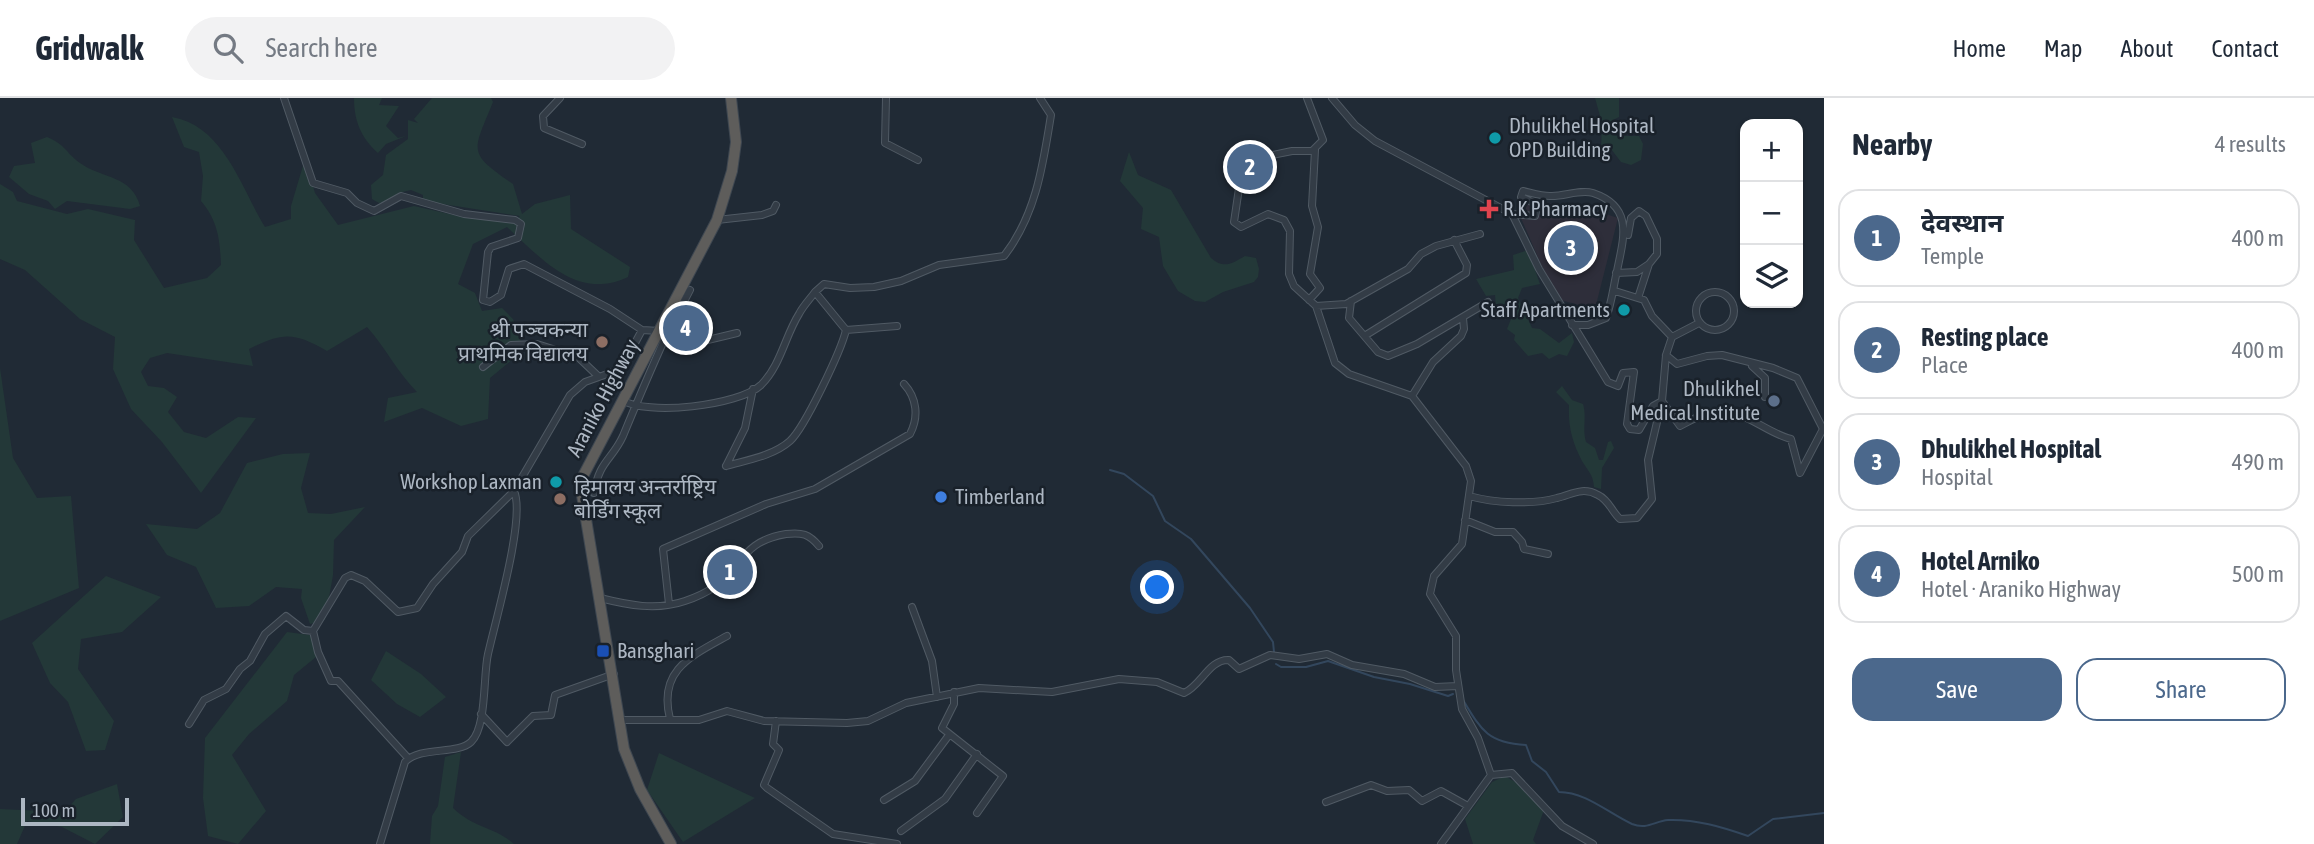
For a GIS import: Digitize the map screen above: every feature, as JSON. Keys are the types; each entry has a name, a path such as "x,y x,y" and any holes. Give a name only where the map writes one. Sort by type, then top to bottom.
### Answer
{"highway":[{"name":"Araniko Highway","path":"671,844 628,761 598,597 582,495 582,478 622,400 665,331 717,220 732,171 736,142 731,98"}],"street":[{"path":"284,98 313,183 347,193 357,203 374,211 401,196 464,214 515,220 521,224 518,238 491,247 488,252 483,300 490,302 501,295 509,269 524,264 610,309 642,330 665,331 691,344 737,333"},
{"path":"560,98 543,116 544,128 582,144"},
{"path":"886,98 885,143 918,160"},
{"path":"622,400 633,407 687,407 735,397 759,387 784,349 798,315 824,284 850,288 874,287 901,281 939,265 1004,256 1015,242 1041,181 1051,115 1040,98"},
{"path":"1307,98 1323,140 1315,150 1312,206 1318,228 1310,274 1320,288 1309,300"},
{"path":"1332,98 1355,125 1375,141 1512,214 1535,216 1538,205 1521,197 1523,191 1551,196 1591,192 1606,200 1619,212 1625,240"},
{"path":"1315,150 1292,151 1243,161 1242,185 1234,216 1237,227 1241,228 1263,214 1274,214 1283,220 1290,231 1289,274 1294,286 1316,306 1335,363 1349,374 1412,396 1466,466 1471,481 1465,533 1458,552 1430,584 1430,594 1436,608 1453,627 1456,636 1460,701 1478,738 1491,775"},
{"path":"717,220 762,215 773,211 776,205"},
{"path":"1572,325 1588,325 1606,318 1615,291 1616,273 1630,218 1639,211 1646,216 1657,239 1657,254 1637,272 1616,273"},
{"path":"1512,214 1539,269 1612,386 1618,386 1627,371 1634,372 1627,424 1630,429 1639,430 1653,406 1662,401"},
{"path":"1316,306 1335,307 1351,301 1408,269 1421,254 1454,240 1467,240 1480,234"},
{"path":"1366,335 1464,276 1466,265 1454,240"},
{"path":"1638,298 1649,264"},
{"path":"594,493 597,475 604,460 621,439 665,331 690,290"},
{"path":"1615,291 1644,299 1652,316 1672,337"},
{"path":"1718,291 1731,299 1734,314 1727,326 1713,330 1699,323 1695,308 1703,295 1718,291"},
{"path":"815,292 846,330"},
{"path":"1351,301 1349,318 1378,352 1395,355 1488,302"},
{"path":"1412,396 1433,362 1461,336 1464,329 1463,318"},
{"path":"1469,496 1494,503 1558,498 1569,491 1596,493 1605,499 1620,519 1637,518 1652,499 1648,460 1662,401 1665,355 1672,337 1699,323"},
{"path":"846,330 897,326"},
{"path":"408,758 338,681 331,681 318,652 313,631 338,584 351,575 365,581 398,612 417,608 432,584 462,552 468,536 514,491 570,396 585,382 621,369 630,357 642,330"},
{"path":"754,389 745,428 726,466 767,455 791,440 831,367 846,330"},
{"path":"483,367 511,345 537,344 578,357 598,376"},
{"path":"1662,401 1680,426 1716,410 1748,418 1791,439 1800,474 1823,429 1797,378 1773,368 1751,365 1722,355 1677,364 1665,355"},
{"path":"1751,365 1765,378 1765,397"},
{"path":"669,604 663,549 766,504 816,489 910,434 915,424 914,401 904,384"},
{"path":"408,758 470,743 481,714 487,657 500,611 515,526 518,505 514,491"},
{"path":"1465,520 1495,532 1513,532 1522,542 1524,549 1548,554"},
{"path":"598,597 652,607 684,601 714,587 734,564 767,537 800,532 811,537 819,546"},
{"path":"912,607 932,661 937,697"},
{"path":"189,724 204,700 226,690 240,669 250,662 265,634 286,616 304,630 313,631"},
{"path":"670,719 665,698 673,673 705,647 727,636"},
{"path":"620,720 699,720 727,711 776,721 868,721 891,707 954,692 979,688 1052,692 1119,679 1157,682 1184,694 1225,659 1239,669 1270,655 1299,659 1318,654 1374,671 1404,674 1435,687 1458,687"},
{"path":"481,714 507,742 533,716 551,715 555,695 614,674"},
{"path":"954,692 954,704 942,725 949,734 1003,776 977,813"},
{"path":"776,721 773,744 779,750 765,785 776,796 832,834 866,843 897,844"},
{"path":"884,800 915,781 949,734"},
{"path":"901,831 945,799 977,754"},
{"path":"380,844 408,758"},
{"path":"1441,844 1491,775 1512,773 1562,826 1593,844"},
{"path":"1326,802 1371,785 1387,791 1409,790 1422,801 1440,792 1468,806"},
{"path":"829,844 832,834"}],"shaded area":[{"path":"1525,196 1574,210 1575,204 1618,218 1595,309 1560,300 1550,285 1520,216"}],"green space":[{"path":"354,98 382,98 379,105 399,106 386,126 398,138 406,136 386,144 378,153 360,129"},
{"path":"432,98 491,98 493,102 481,131 478,150 487,165 513,184 522,214 535,204 570,195 571,229 630,267 628,277 610,283 593,284 562,273 507,227 473,244 458,284 475,293 482,311 502,308 513,319 524,350 490,378 488,419 461,426 422,408 384,422 388,398 417,392 367,327 327,351 306,340 288,336 271,339 249,349 253,366 167,353 150,358 141,372 148,386 164,388 177,397 168,412 184,432 206,438 238,417 256,418 201,493 162,442 131,409 113,369 115,337 80,319 25,270 0,259 0,184 13,192 17,201 67,214 88,209 135,220 134,240 164,288 207,278 221,265 217,231 201,201 203,176 199,152 184,147 172,117 205,132 218,145 239,177 265,227 291,219 291,206 305,159 315,193 338,225 414,206 463,217 516,220 520,216 423,201 423,195 411,190 398,193 393,200 379,203 372,199 371,185 383,175 386,155 408,139 408,120 418,123 414,119"},
{"path":"1595,98 1619,98 1619,117 1613,120 1611,130 1616,136 1639,136 1643,144 1641,160 1631,165 1621,162 1608,145 1601,150 1602,123"},
{"path":"47,137 89,168 130,188 140,206 130,209 67,201 55,209 48,201 29,194 9,177 14,166 35,163 31,143"},
{"path":"1129,152 1138,175 1171,190 1211,258 1224,264 1245,256 1256,258 1259,269 1254,282 1223,292 1205,302 1195,301 1178,291 1163,266 1159,237 1141,229 1143,208 1120,181"},
{"path":"1528,250 1540,284 1522,288 1518,298 1532,328 1540,329 1559,343 1572,333 1574,342 1567,356 1559,354 1549,359 1542,353 1528,356 1514,340 1515,335 1507,329 1511,319 1505,318 1496,307 1495,295 1486,296 1476,279 1514,270 1513,255"},
{"path":"0,368 13,458 37,498 71,496 79,588 0,621"},
{"path":"1562,386 1572,400 1583,404 1586,442 1595,448 1599,460 1603,460 1608,442 1611,441 1614,448 1602,468 1601,489 1594,487 1576,447 1570,427 1569,405 1556,392"},
{"path":"310,453 301,488 308,513 331,514 365,507 334,540 333,575 325,620 310,624 301,598 302,589 276,587 249,606 216,608 196,567 167,555 146,524 197,529 220,513 247,463 283,454"},
{"path":"106,576 161,597 122,632 81,639 78,669 114,721 105,750 86,751 68,702 50,683 32,643"},
{"path":"287,632 317,636 316,657 294,675 287,701 249,734 232,755 266,811 238,844 208,836 203,798 205,738"},
{"path":"386,651 421,674 446,697 420,717 397,704 371,680"},
{"path":"461,752 453,808 469,820 500,834 514,844 430,844 432,816 438,806 445,757"},
{"path":"659,753 755,798 683,842 647,790"},
{"path":"1505,776 1517,783 1544,810 1533,840 1536,844 1473,844 1465,819 1492,782"},
{"path":"117,784 123,817 95,844 62,827 27,821 17,844 0,844 0,809 64,812 76,799"}],"waterway":[{"path":"1110,470 1124,474 1153,496 1165,521 1191,539 1250,608 1273,642 1274,652"},
{"path":"1276,664 1281,667 1306,667 1328,661 1374,677 1410,684 1448,696 1453,694"},
{"path":"1463,700 1487,733 1503,741 1526,745 1532,761 1546,772 1559,792 1588,799 1632,824 1647,826 1668,820 1699,822 1748,836 1773,819 1824,813"}],"place":[{"name":"Dhulikhel Hospital OPD Building","path":"1495,138"},
{"name":"Resting place","path":"1250,167"},
{"name":"R.K Pharmacy","path":"1489,209"},
{"name":"Dhulikhel Hospital","path":"1571,248"},
{"name":"Staff Apartments","path":"1624,310"},
{"name":"Hotel Arniko","path":"686,328"},
{"name":"श्री पञ्चकन्या प्राथमिक विद्यालय","path":"602,342"},
{"name":"Dhulikhel Medical Institute","path":"1774,401"},
{"name":"Workshop Laxman","path":"556,482"},
{"name":"Timberland","path":"941,497"},
{"name":"हिमालय अन्तर्राष्ट्रिय बोर्डिंग स्कूल","path":"560,499"},
{"name":"देवस्थान","path":"730,572"},
{"name":"Bansghari","path":"603,651"}]}
